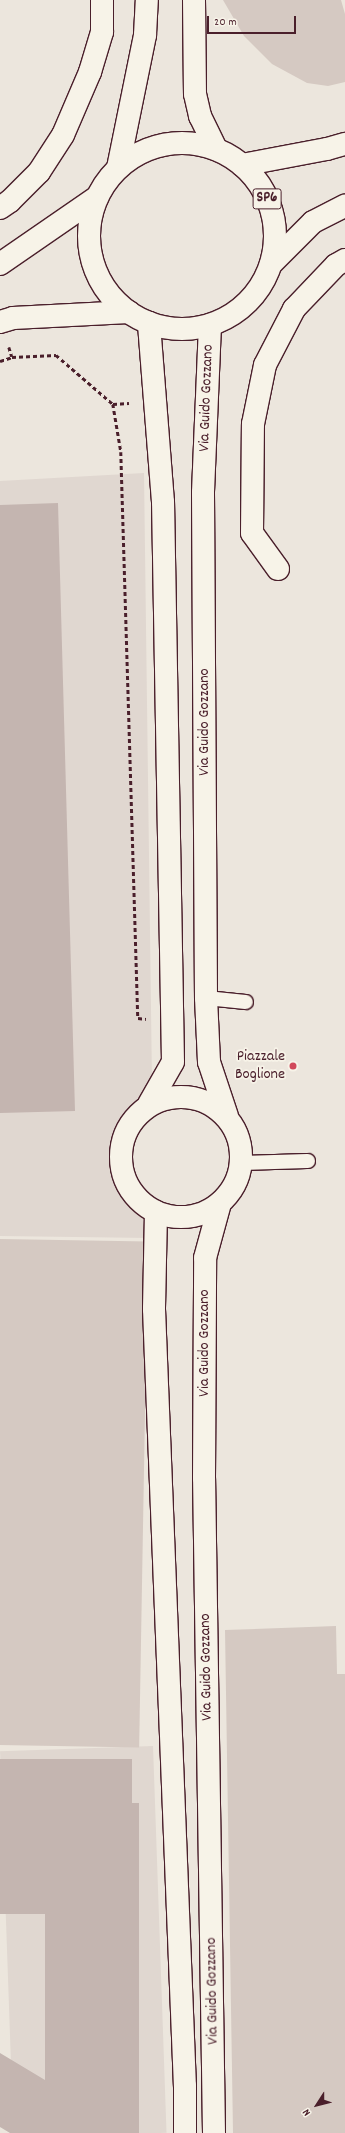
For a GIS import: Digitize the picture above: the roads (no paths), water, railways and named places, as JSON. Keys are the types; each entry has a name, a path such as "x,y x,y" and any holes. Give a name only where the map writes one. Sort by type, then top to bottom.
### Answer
{"street":[{"path":"0,208 10,201 39,172 63,135 90,72 102,32 102,0"},
{"path":"118,168 145,35 147,0"},
{"path":"194,0 195,94 200,116 216,149"},
{"name":"SP6","path":"0,264 97,197 118,168 139,153 164,144 190,143 216,149 242,165 263,190 272,213 275,238 271,264"},
{"name":"SP6","path":"242,165 327,149 345,144"},
{"name":"SP6","path":"97,197 90,222 90,248 96,273 110,295 130,312 149,323 180,329 210,325 236,311 252,296 271,264 313,222 345,206"},
{"path":"278,569 252,533 253,424 265,366 294,309 336,265 345,260"},
{"path":"0,322 13,318 130,312"},
{"path":"149,323 163,502 173,1062 149,1104 135,1116 125,1132 120,1150 121,1169 128,1187 140,1202 156,1212 172,1217 189,1217 206,1212 220,1203 231,1192 238,1178 241,1163 241,1146 227,1116 210,1103 190,1096 168,1097 149,1104"},
{"name":"Via Guido Gozzano","path":"210,325 203,493 206,998 209,1062 227,1116"},
{"name":"Via Guido Gozzano","path":"214,2133 204,1478 205,1266 220,1203"},
{"name":"Via Guido Gozzano","path":"156,1212 154,1309 185,2078 185,2133"}],"lane":[{"path":"206,998 246,1002"},
{"path":"241,1163 308,1161"}],"place":[{"name":"Piazzale Boglione","path":"293,1066"}]}
